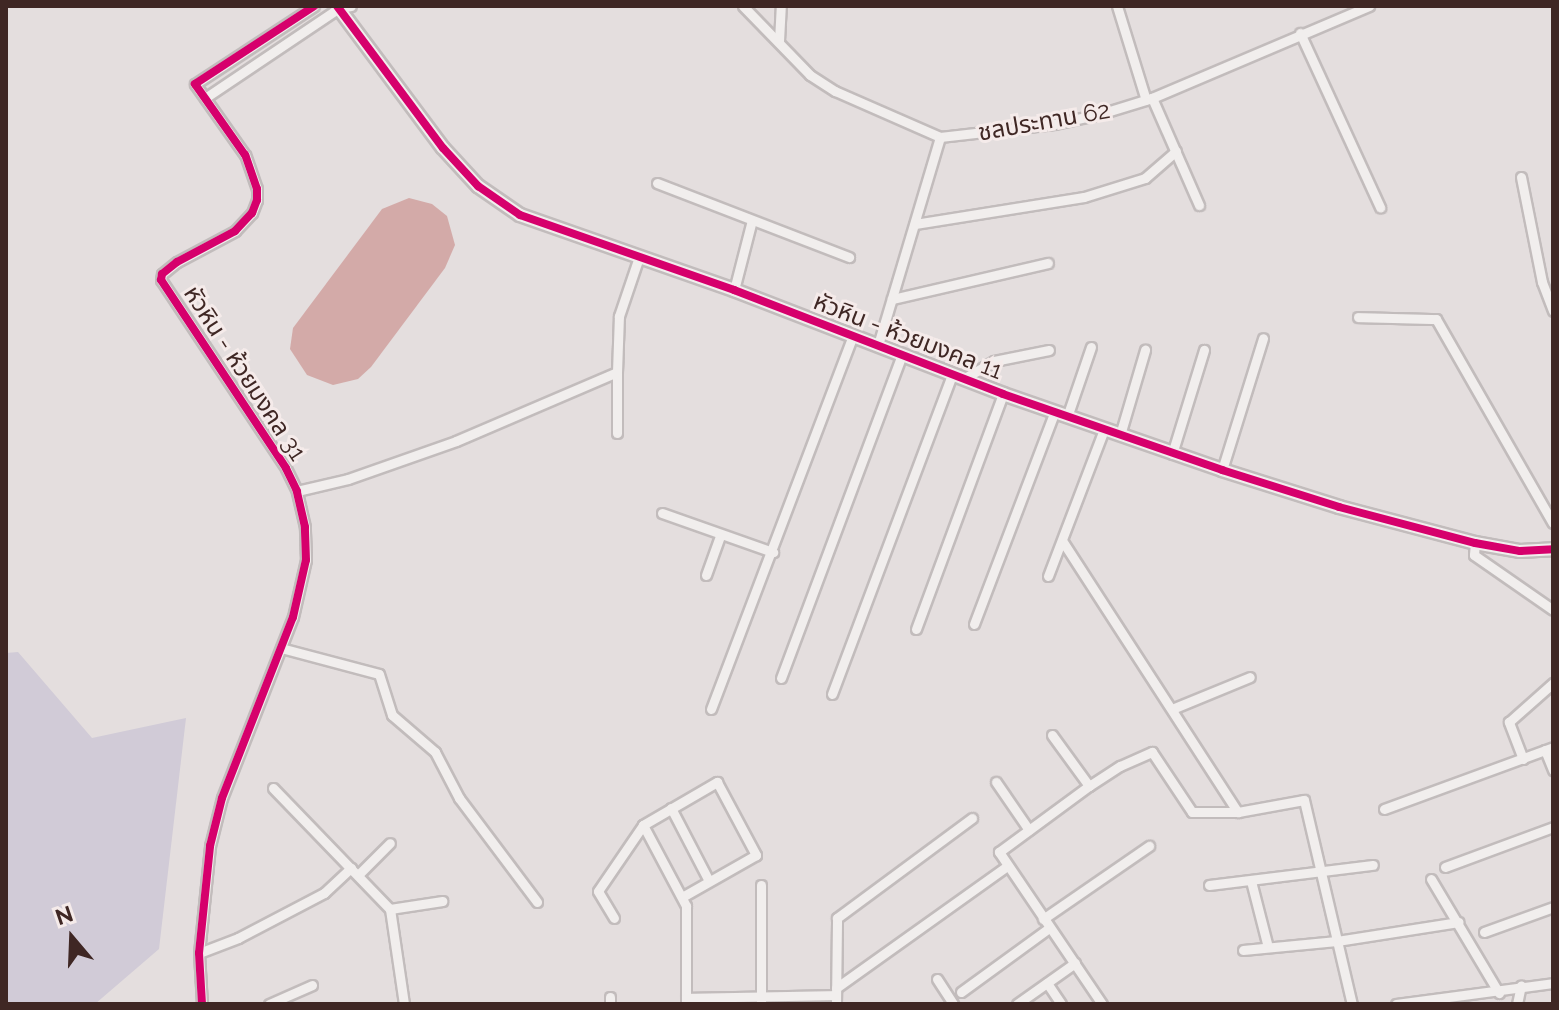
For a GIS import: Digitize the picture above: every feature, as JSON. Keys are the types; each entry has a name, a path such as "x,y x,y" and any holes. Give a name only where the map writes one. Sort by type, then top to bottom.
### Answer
{"street":[{"path":"314,6 195,84 205,98 342,7"},
{"path":"743,6 810,75 835,91 940,137 878,345"},
{"path":"779,41 781,6"},
{"path":"1117,6 1149,99 1199,205"},
{"path":"1333,6 1337,17"},
{"name":"ชลประทาน 62","path":"940,137 1054,124 1149,99 1369,6"},
{"name":"หัวหิน - ห้วยมงคล 11","path":"342,7 417,115 478,186 520,215 734,290 1003,394 1172,454 1339,507 1475,543 1510,550 1553,549"},
{"path":"1300,33 1380,207"},
{"name":"หัวหิน - ห้วยมงคล 31","path":"202,1004 199,953 210,846 222,798 293,617 306,560 305,527 297,491 269,441 161,280 162,274 177,262 235,231 257,200 257,189 245,155 205,98"},
{"path":"915,224 1084,197 1145,178 1176,151"},
{"path":"1521,177 1542,282 1553,311"},
{"path":"657,183 849,257"},
{"path":"734,290 752,220"},
{"path":"617,433 619,316 639,257"},
{"path":"892,299 1048,263"},
{"path":"1358,317 1431,317 1440,324 1553,523"},
{"path":"711,709 853,336"},
{"path":"1222,470 1263,338"},
{"path":"1067,417 1091,347"},
{"path":"832,694 958,376 994,361 1049,350"},
{"path":"1120,435 1145,350"},
{"path":"1172,454 1204,350"},
{"path":"781,678 902,355"},
{"path":"297,491 348,479 456,441 617,372"},
{"path":"916,629 1003,394"},
{"path":"974,624 1054,413"},
{"path":"1048,576 1104,429"},
{"path":"662,513 720,536 773,552"},
{"path":"706,575 720,536"},
{"path":"1063,542 1238,812"},
{"path":"1475,543 1474,555 1553,610"},
{"path":"281,648 379,674 392,715 435,752 459,798 537,902"},
{"path":"1172,709 1250,677"},
{"path":"1523,759 1509,722 1553,683"},
{"path":"1052,735 1089,786"},
{"path":"1384,809 1549,749 1553,770"},
{"path":"1102,1004 999,852 1089,786 1120,766 1152,752 1192,812 1238,812 1304,800 1352,1004"},
{"path":"614,918 598,891 643,825 717,782 756,855 709,881 684,902"},
{"path":"996,782 1029,830"},
{"path":"273,788 390,909 404,1004"},
{"path":"671,808 709,881"},
{"path":"836,996 837,918 972,818"},
{"path":"643,825 684,902 686,1001 761,1001 836,996 1007,866"},
{"path":"1445,867 1553,827"},
{"path":"199,953 238,938 324,893 390,843"},
{"path":"961,992 1149,846"},
{"path":"1209,885 1373,865"},
{"path":"1431,879 1499,993"},
{"path":"1251,881 1268,947"},
{"path":"761,885 761,1001"},
{"path":"390,909 442,901"},
{"path":"1484,932 1553,907"},
{"path":"1243,950 1337,941 1459,922"},
{"path":"1017,1004 1075,963"},
{"path":"937,979 953,1004"},
{"path":"1047,983 1061,1004"},
{"path":"1396,1004 1445,1001 1499,993 1521,985 1553,983"},
{"path":"269,1004 312,985"},
{"path":"1517,1004 1521,985"}],"shaded area":[{"path":"409,198 432,204 447,216 455,245 445,268 371,367 358,379 333,385 307,375 290,349 293,328 382,209"},
{"path":"18,652 92,738 186,718 159,949 95,1004 6,1004 6,653"}],"cycle path":[{"path":"202,1004 199,953 210,846 222,798 293,617 306,560 305,527 297,491 286,468 161,280 162,274 177,262 235,231 252,213 257,200 257,189 245,155 195,84 314,6"},
{"path":"337,6 443,148 478,186 520,215 734,290 1003,394 1222,470 1339,507 1475,543 1520,551 1553,549"}]}
